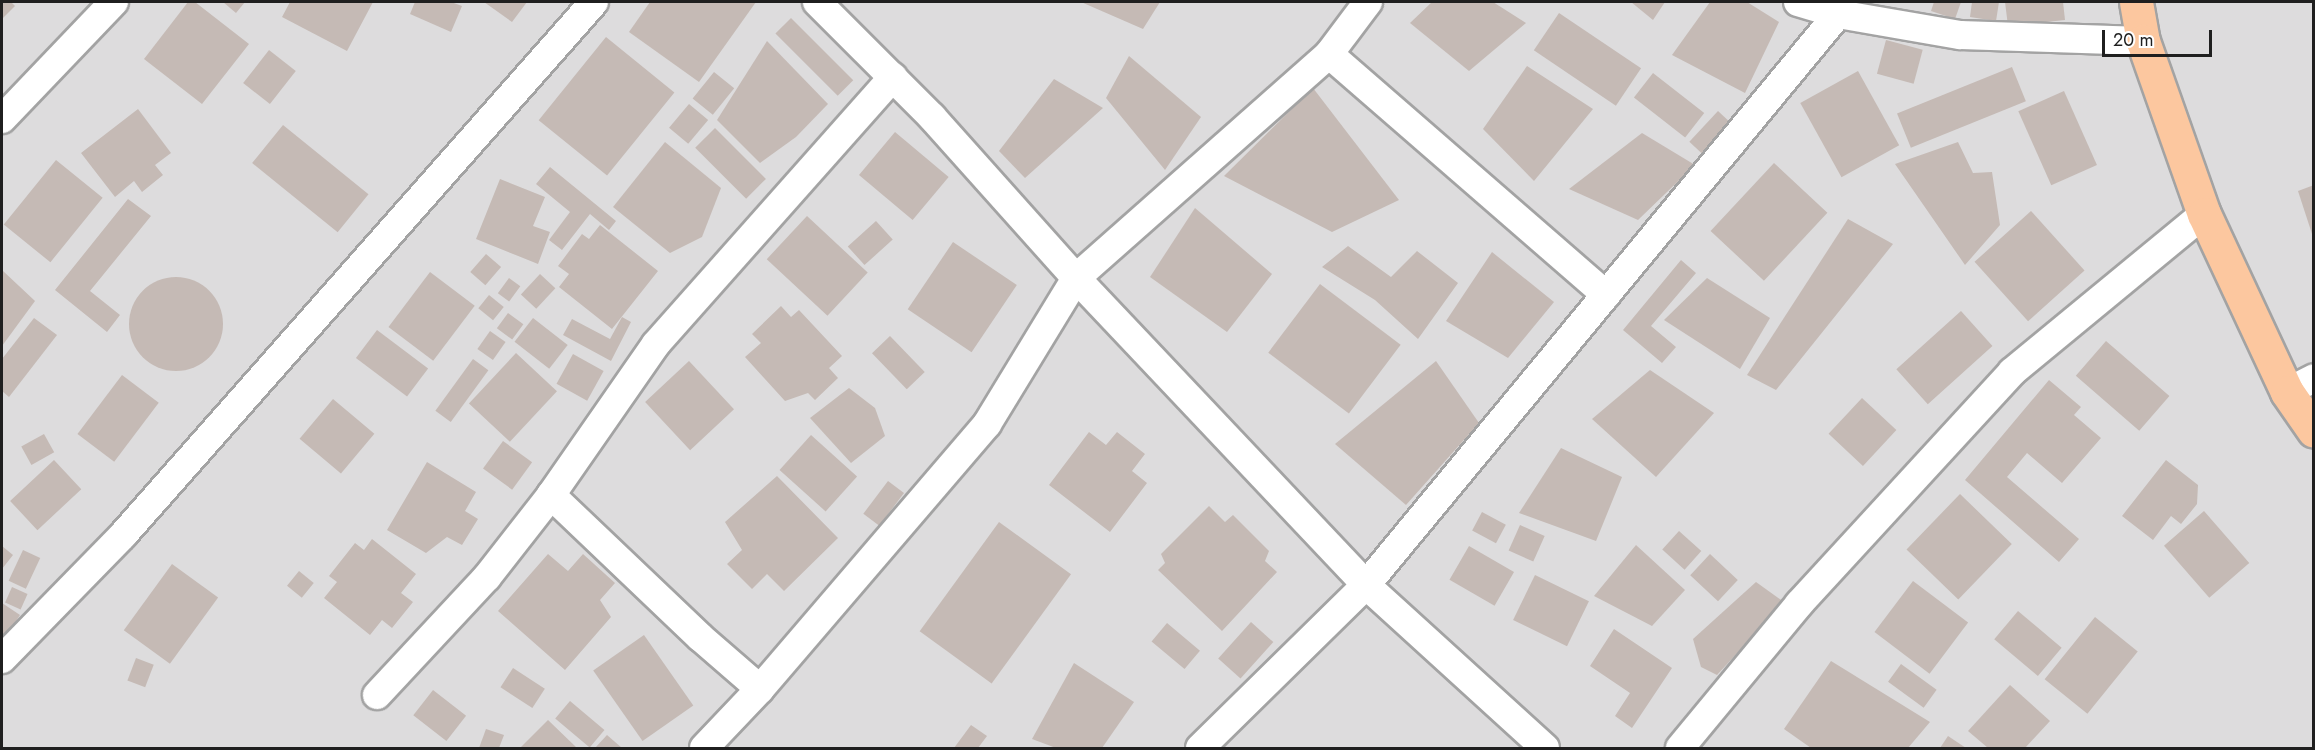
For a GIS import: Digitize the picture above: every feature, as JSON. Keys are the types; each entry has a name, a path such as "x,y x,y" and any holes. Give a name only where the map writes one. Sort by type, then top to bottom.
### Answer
{"main road":[{"path":"2136,2 2143,41 2204,214 2300,385 2313,431"}],"street":[{"path":"2,119 114,2"},
{"path":"2,659 123,535 594,2"},
{"path":"817,2 893,77 1076,278 1366,585 1545,748"},
{"path":"704,748 760,690 987,424 1076,278 1329,54 1368,2"},
{"path":"1798,2 1838,14 1960,35 2143,41"},
{"path":"1200,748 1366,585 1838,14"},
{"path":"1329,54 1606,295"},
{"path":"377,695 487,577 551,495 656,344 893,77"},
{"path":"1680,748 1799,604 2012,372 2204,214"},
{"path":"551,495 700,637 760,690"}],"shaded area":[{"path":"2,2 2313,2 2313,748 2,748"}],"building":[{"path":"2,2 11,2 15,6 2,19"},
{"path":"188,2 195,2 249,44 202,104 144,59"},
{"path":"223,2 245,2 236,13"},
{"path":"290,2 373,2 347,51 282,17"},
{"path":"415,2 451,2 462,6 451,32 410,14"},
{"path":"484,2 527,2 512,22"},
{"path":"650,2 756,2 699,82 629,32"},
{"path":"1081,2 1160,2 1143,29"},
{"path":"1432,2 1493,2 1526,23 1469,71 1410,23"},
{"path":"1631,2 1665,2 1653,20"},
{"path":"1710,2 1747,2 1779,22 1745,93 1672,55"},
{"path":"1934,2 1961,2 1955,19 1931,11"},
{"path":"1972,2 1999,2 1996,21 1970,17"},
{"path":"2005,2 2063,2 2065,20 2008,26"},
{"path":"1559,13 1641,68 1616,106 1534,50"},
{"path":"791,18 853,80 838,96 775,34"},
{"path":"606,37 674,92 607,176 539,120"},
{"path":"1886,40 1923,50 1914,84 1877,74"},
{"path":"767,41 828,104 796,137 760,163 717,120"},
{"path":"269,50 296,71 270,104 243,83"},
{"path":"1129,56 1201,117 1165,170 1106,98"},
{"path":"1527,66 1593,109 1534,181 1483,129"},
{"path":"2012,67 2026,101 1911,148 1897,113"},
{"path":"1858,71 1899,145 1841,177 1800,103"},
{"path":"714,72 734,88 713,115 693,98"},
{"path":"1653,73 1704,113 1685,137 1634,97"},
{"path":"1054,79 1103,108 1025,178 999,151"},
{"path":"1313,88 1399,200 1332,232 1224,176"},
{"path":"2064,91 2097,165 2051,185 2018,111"},
{"path":"689,104 708,120 688,144 669,128"},
{"path":"138,109 171,153 155,165 163,175 142,192 134,181 115,197 81,153"},
{"path":"1718,111 1732,124 1703,155 1689,142"},
{"path":"283,125 368,194 338,232 252,163"},
{"path":"715,128 766,179 746,199 695,148"},
{"path":"895,132 949,177 913,220 859,175"},
{"path":"1642,133 1695,165 1638,220 1569,189"},
{"path":"665,142 721,188 702,237 670,253 613,207"},
{"path":"1958,142 1973,173 1992,172 2000,225 1965,265 1895,164"},
{"path":"56,160 103,198 50,262 4,225"},
{"path":"1774,163 1827,213 1764,281 1711,231"},
{"path":"550,167 616,221 609,230 590,214 562,250 549,240 570,212 536,184"},
{"path":"500,179 545,197 533,226 550,232 538,264 476,239"},
{"path":"2314,185 2314,237 2313,237 2298,191"},
{"path":"128,199 151,216 90,291 120,315 107,332 55,290"},
{"path":"1195,208 1272,274 1227,332 1150,277"},
{"path":"2031,211 2085,270 2028,321 1975,262"},
{"path":"807,216 868,273 827,316 767,259"},
{"path":"1848,219 1893,244 1776,390 1747,375"},
{"path":"876,221 893,240 864,265 848,246"},
{"path":"600,225 658,271 612,329 559,287 569,274 558,266 582,234 589,239"},
{"path":"953,242 1017,285 972,352 908,309"},
{"path":"1348,246 1391,277 1417,251 1458,283 1418,339 1375,300 1322,267"},
{"path":"1492,252 1554,302 1508,358 1446,321"},
{"path":"486,254 501,267 485,285 470,272"},
{"path":"1681,260 1696,273 1651,326 1676,347 1662,363 1623,330"},
{"path":"2,270 35,301 2,346"},
{"path":"430,272 475,306 433,361 388,327"},
{"path":"540,274 555,288 536,309 521,294"},
{"path":"176,277 194,280 209,291 220,306 223,324 220,342 209,357 194,368 176,371 158,368 143,357 132,342 129,324 132,306 143,291 158,280"},
{"path":"509,278 520,286 509,302 498,293"},
{"path":"1707,278 1770,318 1740,369 1664,320"},
{"path":"1320,284 1401,345 1349,413 1268,353"},
{"path":"489,295 504,307 493,320 478,308"},
{"path":"781,306 791,317 799,310 842,356 829,368 838,378 815,400 808,393 785,401 745,357 761,343 752,334"},
{"path":"1961,311 1992,346 1928,404 1896,369"},
{"path":"508,313 523,324 512,340 497,328"},
{"path":"622,317 631,322 611,361 563,335 572,319 610,339"},
{"path":"34,318 57,335 9,397 2,391 2,359"},
{"path":"533,318 568,345 549,369 515,342"},
{"path":"377,330 428,369 407,396 356,358"},
{"path":"490,331 506,342 493,360 477,349"},
{"path":"890,336 925,372 907,389 872,353"},
{"path":"2106,341 2169,396 2139,431 2076,376"},
{"path":"516,353 557,391 510,442 469,403"},
{"path":"573,354 604,371 587,401 557,384"},
{"path":"473,359 488,370 451,422 435,411"},
{"path":"689,361 734,409 690,450 645,402"},
{"path":"1436,361 1479,423 1406,505 1335,444"},
{"path":"1650,370 1714,413 1656,477 1592,419"},
{"path":"122,375 159,403 114,462 77,434"},
{"path":"2049,380 2081,407 2074,415 2101,438 2062,483 2027,453 2007,477 2079,539 2059,562 1965,480"},
{"path":"849,388 875,408 885,436 851,463 810,418"},
{"path":"1862,398 1896,430 1863,466 1829,434"},
{"path":"333,399 374,434 341,474 300,439"},
{"path":"1089,432 1106,445 1117,432 1145,454 1132,471 1147,483 1110,532 1049,485"},
{"path":"44,434 54,452 31,465 21,447"},
{"path":"811,435 857,476 826,511 780,470"},
{"path":"503,441 532,462 512,490 483,469"},
{"path":"1561,448 1622,477 1596,541 1519,513"},
{"path":"54,460 81,489 37,530 10,501"},
{"path":"2166,460 2198,485 2197,504 2181,524 2171,516 2153,540 2122,516"},
{"path":"427,462 476,492 465,511 478,519 462,545 447,537 426,553 387,530"},
{"path":"777,476 838,538 784,591 767,574 752,589 727,564 742,550 725,522"},
{"path":"888,481 904,493 879,526 863,514"},
{"path":"1960,494 2012,544 1958,599 1907,549"},
{"path":"1209,506 1225,522 1233,515 1269,551 1265,561 1277,572 1222,631 1158,570 1165,563 1161,554"},
{"path":"2204,511 2249,563 2209,598 2164,546"},
{"path":"1482,512 1506,525 1496,543 1472,531"},
{"path":"999,522 1071,574 992,684 920,631"},
{"path":"1520,525 1545,536 1533,562 1509,551"},
{"path":"1679,531 1701,551 1685,570 1662,550"},
{"path":"372,539 416,574 401,593 413,602 392,628 382,620 370,635 324,598 337,582 329,576 355,543 364,550"},
{"path":"1636,545 1685,590 1652,626 1594,596"},
{"path":"2,546 13,555 2,569"},
{"path":"1469,546 1514,572 1495,606 1450,580"},
{"path":"23,550 40,558 26,589 9,581"},
{"path":"548,554 568,571 583,554 615,583 600,600 611,617 565,670 498,611"},
{"path":"1710,554 1738,580 1718,601 1690,575"},
{"path":"172,564 218,598 170,664 124,630"},
{"path":"299,571 314,583 302,598 287,586"},
{"path":"1535,575 1589,601 1567,646 1513,620"},
{"path":"1913,581 1968,623 1930,674 1874,632"},
{"path":"1756,582 1784,602 1717,675 1701,667 1693,639"},
{"path":"12,587 28,594 21,609 5,603"},
{"path":"2,603 20,615 4,639 2,638"},
{"path":"2018,611 2062,648 2038,676 1994,639"},
{"path":"2095,617 2138,652 2087,714 2045,679"},
{"path":"1251,622 1273,642 1241,678 1218,658"},
{"path":"1167,623 1200,651 1185,669 1152,641"},
{"path":"1614,629 1672,668 1632,728 1615,716 1630,693 1590,666"},
{"path":"644,635 693,705 643,741 593,671"},
{"path":"136,658 154,665 145,687 127,680"},
{"path":"1831,661 1930,722 1908,748 1811,748 1784,729"},
{"path":"1074,663 1134,702 1102,748 1056,748 1032,739"},
{"path":"1901,664 1937,690 1924,708 1888,682"},
{"path":"513,668 545,689 532,708 500,687"},
{"path":"2010,685 2050,721 2025,748 1988,748 1968,731"},
{"path":"433,690 466,716 446,741 413,715"},
{"path":"570,701 604,730 590,748 555,719"},
{"path":"548,720 577,748 520,748"},
{"path":"971,725 987,736 978,748 954,748"},
{"path":"486,729 504,735 499,748 479,748"},
{"path":"607,735 622,748 595,748"},
{"path":"1948,736 1966,748 1940,748"}]}
